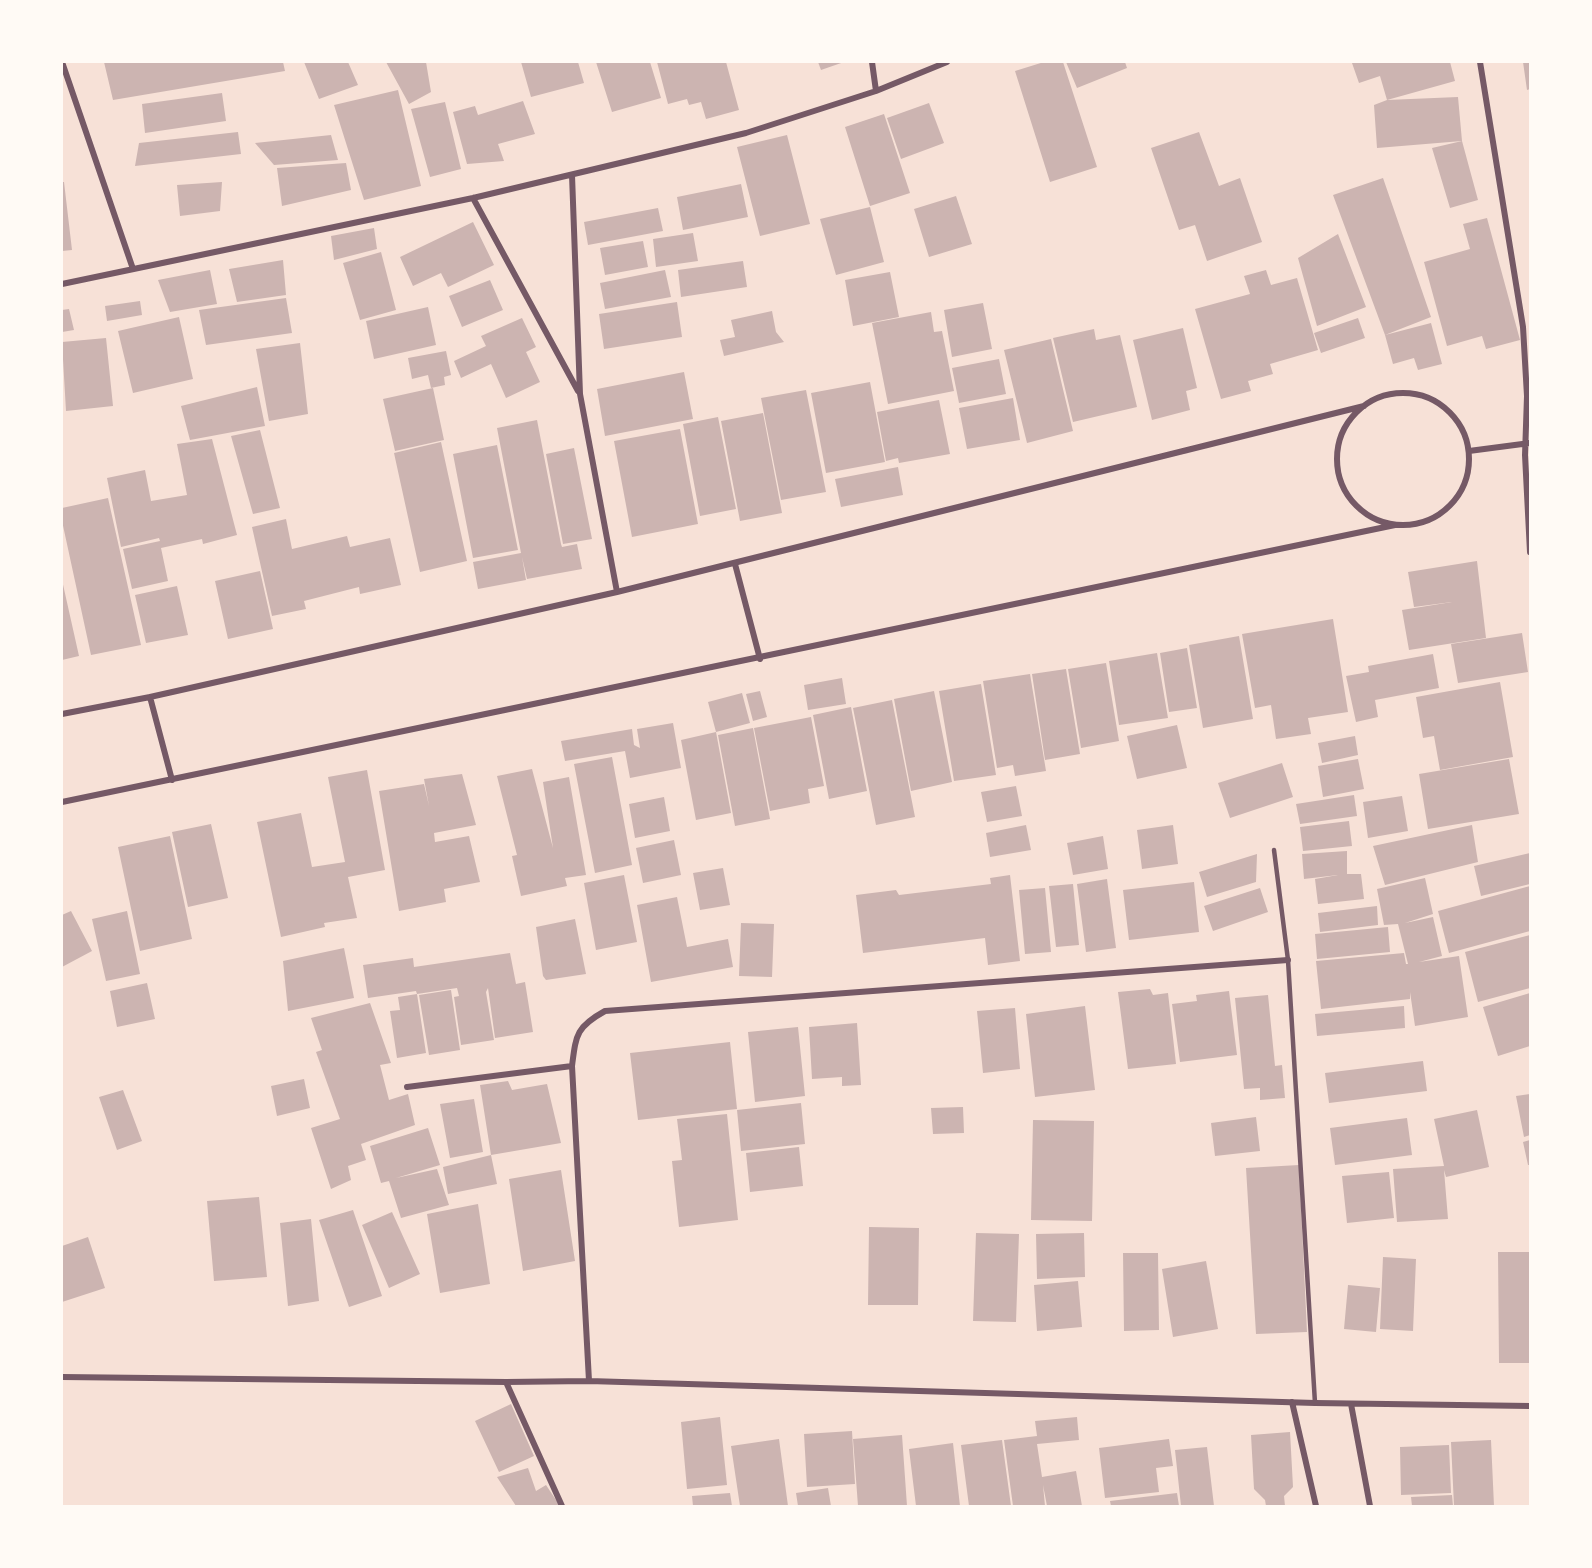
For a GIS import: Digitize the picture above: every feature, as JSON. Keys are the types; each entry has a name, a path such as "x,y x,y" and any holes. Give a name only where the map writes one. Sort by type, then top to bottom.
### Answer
{"street":[{"path":"62,62 133,269"},
{"path":"872,62 876,91"},
{"path":"62,284 473,198 746,133 876,91 947,62"},
{"path":"1480,62 1523,327 1527,396 1530,552"},
{"path":"572,175 580,394 617,592"},
{"path":"473,198 580,394"},
{"path":"62,714 150,697 735,564 1364,406 1384,396 1407,394 1430,398 1449,411 1462,429 1469,451 1468,471 1462,490 1450,505 1434,517 1415,524 1395,525 760,659 62,802"},
{"path":"1364,406 1348,422 1340,440 1337,459 1340,477 1347,495 1360,509 1376,520 1395,525"},
{"path":"1469,451 1528,443"},
{"path":"735,564 760,659"},
{"path":"150,697 172,780"},
{"path":"589,1381 572,1066 576,1035 589,1020 605,1011 1288,960"},
{"path":"407,1086 572,1066"},
{"path":"62,1377 589,1381 1351,1404 1530,1406"},
{"path":"506,1382 562,1506"},
{"path":"1292,1402 1316,1506"},
{"path":"1351,1404 1370,1506"}],"lane":[{"path":"1274,850 1288,960 1315,1403"}],"building":[{"path":"104,62 283,62 285,71 113,100"},
{"path":"304,62 348,62 358,85 319,99"},
{"path":"386,62 426,62 431,92 409,104"},
{"path":"521,62 578,62 584,83 531,97"},
{"path":"596,62 650,62 661,98 612,112"},
{"path":"657,62 726,62 739,110 706,119 701,102 689,105 687,99 668,104"},
{"path":"818,62 844,62 821,70"},
{"path":"1044,62 1063,62 1097,167 1050,182 1015,71"},
{"path":"1066,62 1125,62 1127,68 1077,88"},
{"path":"1450,62 1455,81 1387,100 1380,76 1359,83 1352,63"},
{"path":"1523,62 1530,62 1530,89 1527,90"},
{"path":"398,90 421,186 364,200 334,105"},
{"path":"222,93 226,121 145,133 142,104"},
{"path":"1458,97 1462,141 1377,148 1374,105 1387,100"},
{"path":"523,101 535,134 498,144 504,161 467,164 453,112 475,106 478,115"},
{"path":"445,102 461,169 430,177 411,109"},
{"path":"929,103 944,143 901,159 887,118"},
{"path":"884,114 910,193 870,206 845,127"},
{"path":"238,132 241,154 135,166 139,143"},
{"path":"1199,132 1219,186 1240,178 1262,242 1207,261 1195,225 1179,230 1151,148"},
{"path":"331,135 338,160 274,165 255,143"},
{"path":"787,135 810,224 760,236 737,147"},
{"path":"1462,141 1478,200 1450,208 1432,148"},
{"path":"346,163 351,190 282,206 277,168"},
{"path":"1383,178 1431,317 1385,335 1333,195"},
{"path":"62,182 64,182 72,250 62,251"},
{"path":"222,182 220,211 180,216 177,185"},
{"path":"741,184 748,217 683,230 677,197"},
{"path":"956,196 972,244 929,257 914,209"},
{"path":"870,207 884,262 836,275 820,219"},
{"path":"658,208 663,231 588,245 584,222"},
{"path":"1487,218 1520,340 1486,349 1482,336 1447,346 1424,262 1470,249 1463,224"},
{"path":"473,222 494,265 448,287 441,273 413,286 400,257"},
{"path":"374,228 377,249 334,260 331,236"},
{"path":"693,233 698,261 656,267 653,239"},
{"path":"1338,234 1366,307 1317,326 1298,258"},
{"path":"643,241 648,267 605,275 600,248"},
{"path":"381,252 396,310 360,320 343,263"},
{"path":"283,260 286,295 237,302 229,269"},
{"path":"743,261 747,287 681,297 678,270"},
{"path":"210,270 217,304 170,312 158,280"},
{"path":"665,270 671,297 605,309 600,283"},
{"path":"1266,270 1271,285 1297,278 1318,350 1270,364 1273,374 1248,381 1251,391 1221,399 1195,309 1250,294 1244,276"},
{"path":"890,272 899,317 853,326 845,280"},
{"path":"490,280 503,310 462,327 449,296"},
{"path":"286,298 292,333 206,345 199,310"},
{"path":"140,301 142,315 107,321 105,306"},
{"path":"677,302 682,337 604,349 599,314"},
{"path":"983,303 992,349 952,357 944,310"},
{"path":"428,307 436,345 374,359 366,321"},
{"path":"69,309 74,330 62,332 62,310"},
{"path":"772,311 776,332 784,342 724,356 720,340 735,337 731,320"},
{"path":"931,312 934,332 942,331 954,391 888,404 872,323"},
{"path":"179,317 193,379 133,393 118,331"},
{"path":"522,318 536,347 526,352 540,382 506,398 491,364 461,378 454,361 486,346 481,336"},
{"path":"1358,318 1365,338 1321,353 1314,333"},
{"path":"1431,323 1442,364 1418,370 1414,358 1393,364 1385,335"},
{"path":"1183,328 1197,388 1186,391 1190,410 1152,420 1133,340"},
{"path":"1094,329 1096,340 1120,335 1137,407 1073,422 1053,338"},
{"path":"106,338 113,406 66,411 62,342"},
{"path":"1051,339 1073,431 1027,443 1004,350"},
{"path":"300,343 308,414 269,421 256,349"},
{"path":"446,351 451,375 444,377 445,385 431,388 428,375 412,379 408,358"},
{"path":"999,359 1006,394 959,403 952,368"},
{"path":"684,372 693,419 605,436 597,389"},
{"path":"870,382 885,462 826,473 811,393"},
{"path":"257,387 265,426 190,440 181,406"},
{"path":"433,388 444,440 395,451 383,399"},
{"path":"806,390 826,492 781,500 761,398"},
{"path":"1013,398 1020,440 967,449 959,408"},
{"path":"939,400 950,454 899,463 898,458 886,461 877,412"},
{"path":"763,413 782,513 740,521 721,421"},
{"path":"718,417 736,509 700,516 683,424"},
{"path":"537,420 561,544 562,547 577,544 582,569 527,579 522,557 526,580 478,589 473,562 521,553 497,428"},
{"path":"680,429 698,524 632,537 614,441"},
{"path":"260,430 280,508 253,514 231,436"},
{"path":"212,439 237,535 203,544 202,539 161,548 168,581 132,589 123,549 160,541 159,538 121,547 107,478 145,470 151,501 187,495 177,444"},
{"path":"441,442 467,561 420,572 394,453"},
{"path":"497,445 518,550 473,558 453,454"},
{"path":"574,448 592,539 563,544 546,454"},
{"path":"898,467 903,495 841,507 835,479"},
{"path":"108,498 141,645 91,655 62,521 62,508"},
{"path":"286,519 292,549 347,536 350,547 390,538 401,585 360,594 359,587 304,601 306,609 272,616 252,527"},
{"path":"1477,561 1486,638 1409,650 1402,610 1452,602 1414,607 1408,572"},
{"path":"260,571 273,629 228,639 215,581"},
{"path":"62,580 79,656 62,660"},
{"path":"177,586 188,635 146,643 135,595"},
{"path":"1333,619 1348,712 1308,718 1311,734 1276,739 1271,705 1255,708 1242,634"},
{"path":"1522,633 1528,672 1458,683 1451,644"},
{"path":"1239,636 1253,719 1203,728 1189,645"},
{"path":"1187,648 1197,708 1169,712 1160,653"},
{"path":"1157,653 1168,718 1119,725 1109,661"},
{"path":"1433,654 1439,688 1375,700 1378,717 1356,722 1346,676 1369,672 1368,666"},
{"path":"1106,663 1119,741 1081,748 1068,669"},
{"path":"1066,669 1080,754 1045,760 1032,674"},
{"path":"1030,674 1046,771 1015,776 1013,765 997,768 983,681"},
{"path":"842,678 846,704 808,710 804,685"},
{"path":"1500,682 1513,757 1440,770 1434,736 1423,738 1416,697"},
{"path":"981,684 996,775 954,781 939,691"},
{"path":"760,691 767,717 753,721 746,694"},
{"path":"934,691 952,782 911,791 894,699"},
{"path":"742,693 750,723 716,732 708,702"},
{"path":"892,700 915,817 876,825 853,708"},
{"path":"851,707 867,791 829,799 813,715"},
{"path":"811,717 824,786 808,789 810,803 770,811 754,728"},
{"path":"673,723 681,768 630,778 625,751 565,761 561,741 632,729 634,745 640,748 637,729"},
{"path":"1177,725 1187,768 1137,779 1127,736"},
{"path":"753,728 770,819 735,826 718,735"},
{"path":"716,732 731,813 696,820 681,740"},
{"path":"1355,736 1358,755 1322,763 1318,743"},
{"path":"612,757 632,865 595,873 574,764"},
{"path":"1358,759 1364,789 1323,797 1318,766"},
{"path":"1509,759 1519,814 1428,829 1419,774"},
{"path":"1282,763 1293,797 1230,818 1218,783"},
{"path":"532,769 553,848 543,782 569,777 586,875 565,878 567,886 521,896 512,856 517,855 497,776"},
{"path":"367,770 385,870 348,877 357,918 324,923 325,927 281,937 257,822 301,813 312,867 345,862 328,777"},
{"path":"462,774 476,825 434,833 435,842 469,836 480,882 444,889 446,902 399,911 379,791 424,784 429,806 424,779"},
{"path":"1016,786 1022,816 987,822 981,792"},
{"path":"1354,795 1357,816 1300,824 1296,804"},
{"path":"1402,796 1408,831 1368,838 1363,802"},
{"path":"664,797 670,831 635,838 629,804"},
{"path":"1349,821 1352,846 1303,851 1300,827"},
{"path":"211,824 228,898 188,907 172,832"},
{"path":"1026,825 1031,850 990,857 986,833"},
{"path":"1173,825 1178,864 1142,869 1137,830"},
{"path":"1472,825 1478,862 1385,885 1373,846"},
{"path":"170,836 192,939 140,951 118,847"},
{"path":"1103,836 1108,869 1073,875 1067,843"},
{"path":"674,840 681,875 643,883 636,848"},
{"path":"1347,851 1347,874 1361,874 1364,899 1318,904 1315,879 1338,875 1304,879 1302,854"},
{"path":"1530,853 1530,884 1481,896 1474,866"},
{"path":"1257,854 1256,882 1207,897 1199,872"},
{"path":"723,868 730,905 700,910 693,873"},
{"path":"624,875 637,942 596,950 584,883"},
{"path":"1010,875 1020,961 988,965 985,938 863,953 856,895 896,890 899,895 991,884 990,878"},
{"path":"1425,878 1433,914 1405,923 1433,917 1442,956 1419,962 1459,956 1468,1017 1415,1026 1410,992 1410,999 1321,1009 1316,961 1404,953 1406,964 1408,964 1398,924 1384,925 1377,889"},
{"path":"1107,879 1116,948 1086,952 1077,884"},
{"path":"1194,882 1199,932 1129,940 1123,890"},
{"path":"1073,884 1079,945 1056,947 1049,886"},
{"path":"1530,886 1530,931 1449,953 1438,911"},
{"path":"1045,888 1051,952 1025,954 1019,890"},
{"path":"1260,888 1268,912 1213,931 1204,906"},
{"path":"677,897 687,947 728,939 733,967 651,982 637,905"},
{"path":"1377,906 1378,925 1320,932 1318,913"},
{"path":"71,911 92,951 62,967 62,915"},
{"path":"127,911 140,974 106,981 92,919"},
{"path":"575,919 586,974 546,980 543,976 536,927"},
{"path":"741,923 774,924 772,977 739,976"},
{"path":"1388,927 1390,952 1317,959 1315,934"},
{"path":"1530,935 1530,988 1478,1002 1465,952"},
{"path":"344,948 354,998 288,1011 283,961"},
{"path":"510,953 516,984 525,982 533,1032 495,1038 488,988 486,992 494,1040 461,1045 454,997 459,996 457,988 417,994 416,991 368,998 363,965 413,958 414,967"},
{"path":"147,983 155,1019 117,1027 110,991"},
{"path":"1150,989 1153,995 1168,993 1176,1064 1128,1069 1118,992"},
{"path":"451,990 460,1050 429,1055 419,995"},
{"path":"1229,991 1237,1055 1180,1062 1172,1004 1197,1001 1196,995"},
{"path":"1530,993 1530,1046 1498,1056 1483,1007"},
{"path":"417,994 426,1053 397,1058 390,1011 400,1010 398,997"},
{"path":"1268,995 1275,1066 1282,1065 1285,1098 1260,1100 1260,1088 1244,1089 1235,998"},
{"path":"370,1003 391,1063 380,1065 389,1100 408,1094 415,1125 361,1144 366,1160 348,1166 351,1180 331,1189 311,1128 340,1119 316,1052 322,1050 311,1018"},
{"path":"1085,1006 1095,1090 1035,1097 1026,1014"},
{"path":"1404,1006 1405,1028 1317,1036 1315,1014"},
{"path":"1015,1008 1020,1069 983,1073 977,1011"},
{"path":"857,1023 861,1085 842,1086 842,1077 812,1079 809,1027"},
{"path":"798,1027 805,1096 755,1102 748,1032"},
{"path":"730,1042 737,1109 638,1120 630,1053"},
{"path":"1423,1061 1427,1091 1329,1103 1325,1073"},
{"path":"304,1079 310,1108 277,1116 271,1086"},
{"path":"508,1081 512,1090 547,1084 561,1143 491,1155 480,1085"},
{"path":"123,1090 142,1141 117,1150 99,1097"},
{"path":"1530,1094 1530,1135 1524,1137 1516,1096"},
{"path":"474,1099 483,1152 450,1158 440,1104"},
{"path":"801,1103 805,1144 741,1151 737,1110"},
{"path":"963,1107 964,1133 933,1134 931,1108"},
{"path":"1477,1110 1489,1167 1446,1177 1444,1170 1448,1219 1397,1222 1393,1169 1444,1166 1434,1119"},
{"path":"727,1114 738,1220 679,1227 672,1161 682,1160 677,1119"},
{"path":"1256,1117 1260,1151 1215,1156 1211,1123"},
{"path":"1407,1118 1412,1155 1335,1165 1330,1128"},
{"path":"1033,1120 1094,1121 1092,1221 1031,1220"},
{"path":"428,1128 440,1165 396,1178 437,1169 449,1205 401,1218 389,1181 381,1183 370,1146"},
{"path":"1530,1140 1530,1165 1528,1165 1523,1142"},
{"path":"799,1147 803,1186 750,1192 746,1153"},
{"path":"491,1155 497,1184 448,1194 443,1167"},
{"path":"1299,1165 1307,1332 1256,1334 1246,1168"},
{"path":"561,1170 575,1261 523,1271 509,1179"},
{"path":"1389,1172 1394,1218 1347,1223 1342,1176"},
{"path":"259,1197 267,1277 214,1281 207,1201"},
{"path":"478,1204 490,1284 440,1293 427,1214"},
{"path":"353,1210 382,1296 349,1307 319,1220"},
{"path":"392,1212 420,1274 389,1288 362,1225"},
{"path":"311,1219 319,1301 288,1306 280,1223"},
{"path":"869,1227 919,1228 918,1305 868,1305"},
{"path":"976,1233 1019,1234 1016,1322 973,1321"},
{"path":"1084,1233 1085,1277 1037,1279 1036,1234"},
{"path":"88,1237 105,1288 62,1302 62,1246"},
{"path":"1498,1252 1530,1252 1530,1363 1499,1363"},
{"path":"1123,1253 1158,1253 1159,1330 1124,1331"},
{"path":"1383,1257 1416,1259 1413,1331 1380,1329"},
{"path":"1206,1261 1218,1329 1173,1337 1162,1269"},
{"path":"1078,1281 1082,1327 1037,1331 1034,1285"},
{"path":"1348,1285 1380,1288 1376,1332 1344,1329"},
{"path":"511,1404 534,1456 499,1472 475,1421"},
{"path":"720,1417 727,1485 687,1489 681,1422"},
{"path":"1077,1417 1079,1440 1037,1444 1042,1477 1076,1471 1082,1506 1047,1506 1043,1485 1045,1506 1013,1506 1004,1440 1037,1436 1035,1421"},
{"path":"852,1431 855,1484 807,1487 804,1434"},
{"path":"1290,1432 1293,1487 1284,1496 1285,1506 1266,1506 1265,1500 1254,1489 1251,1435"},
{"path":"902,1435 907,1506 858,1506 853,1439"},
{"path":"779,1439 788,1506 740,1506 731,1446"},
{"path":"1169,1439 1173,1466 1156,1468 1159,1492 1105,1498 1099,1448"},
{"path":"1002,1440 1011,1506 969,1506 961,1445"},
{"path":"1491,1440 1494,1506 1454,1506 1451,1442"},
{"path":"953,1443 960,1506 916,1506 909,1449"},
{"path":"1449,1445 1451,1493 1401,1495 1400,1447"},
{"path":"1207,1447 1214,1506 1181,1506 1175,1450"},
{"path":"528,1468 536,1491 546,1485 560,1506 516,1506 497,1477"},
{"path":"828,1488 831,1506 798,1506 796,1493"},
{"path":"730,1493 732,1506 693,1506 692,1496"},
{"path":"1177,1493 1179,1506 1111,1506 1110,1501"},
{"path":"1452,1495 1453,1506 1412,1506 1411,1497"}]}
